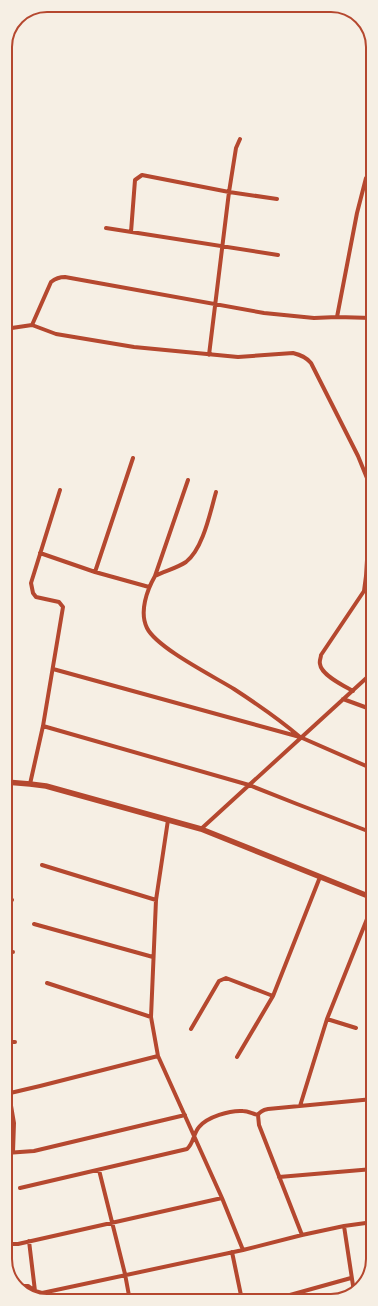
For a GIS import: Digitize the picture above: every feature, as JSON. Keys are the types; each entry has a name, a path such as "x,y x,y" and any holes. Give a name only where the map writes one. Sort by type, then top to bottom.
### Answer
{"main road":[{"path":"12,782 46,786 201,829 366,895"}],"street":[{"path":"209,355 221,246 236,148 240,139"},
{"path":"130,232 135,180 142,175 229,192 277,199"},
{"path":"337,317 357,213 366,178"},
{"path":"106,228 278,255"},
{"path":"32,325 51,282 55,278 65,277 271,314 314,318 366,318"},
{"path":"12,328 32,325 56,334 126,346 209,355 238,357 293,353 301,355 307,358 311,363 321,381 358,456 366,476"},
{"path":"95,572 133,458"},
{"path":"188,480 149,587 144,615 147,628 155,638 167,648 234,689 277,718 300,738"},
{"path":"30,784 43,726 63,607 60,602 36,598 33,593 31,583 60,490"},
{"path":"154,576 185,562 194,555 199,545 216,492"},
{"path":"40,553 95,572 149,587"},
{"path":"353,691 325,673 321,669 320,660 364,591 366,576"},
{"path":"53,669 300,738 366,766"},
{"path":"201,829 366,679"},
{"path":"343,699 366,707"},
{"path":"43,726 249,785 366,831"},
{"path":"168,820 156,900 151,1017 158,1056 222,1198 243,1250"},
{"path":"42,864 156,900"},
{"path":"237,1057 273,996 320,877"},
{"path":"300,1106 327,1019 366,922"},
{"path":"34,924 153,957"},
{"path":"191,1029 219,981 223,978 273,996"},
{"path":"47,983 151,1017"},
{"path":"327,1019 356,1028"},
{"path":"12,1093 158,1056"},
{"path":"258,1115 263,1110 366,1099"},
{"path":"20,1188 187,1149 195,1138 200,1126 206,1121 221,1114 245,1111 258,1115"},
{"path":"12,1113 14,1123 13,1152 34,1151 185,1115"},
{"path":"258,1115 259,1125 302,1235"},
{"path":"99,1170 129,1294"},
{"path":"279,1177 366,1170"},
{"path":"12,1244 18,1244 222,1198"},
{"path":"25,1286 42,1293 125,1274 243,1250 302,1235 366,1223"},
{"path":"344,1226 353,1286"},
{"path":"29,1241 35,1291"},
{"path":"232,1252 241,1294"},
{"path":"294,1294 351,1278"}]}
